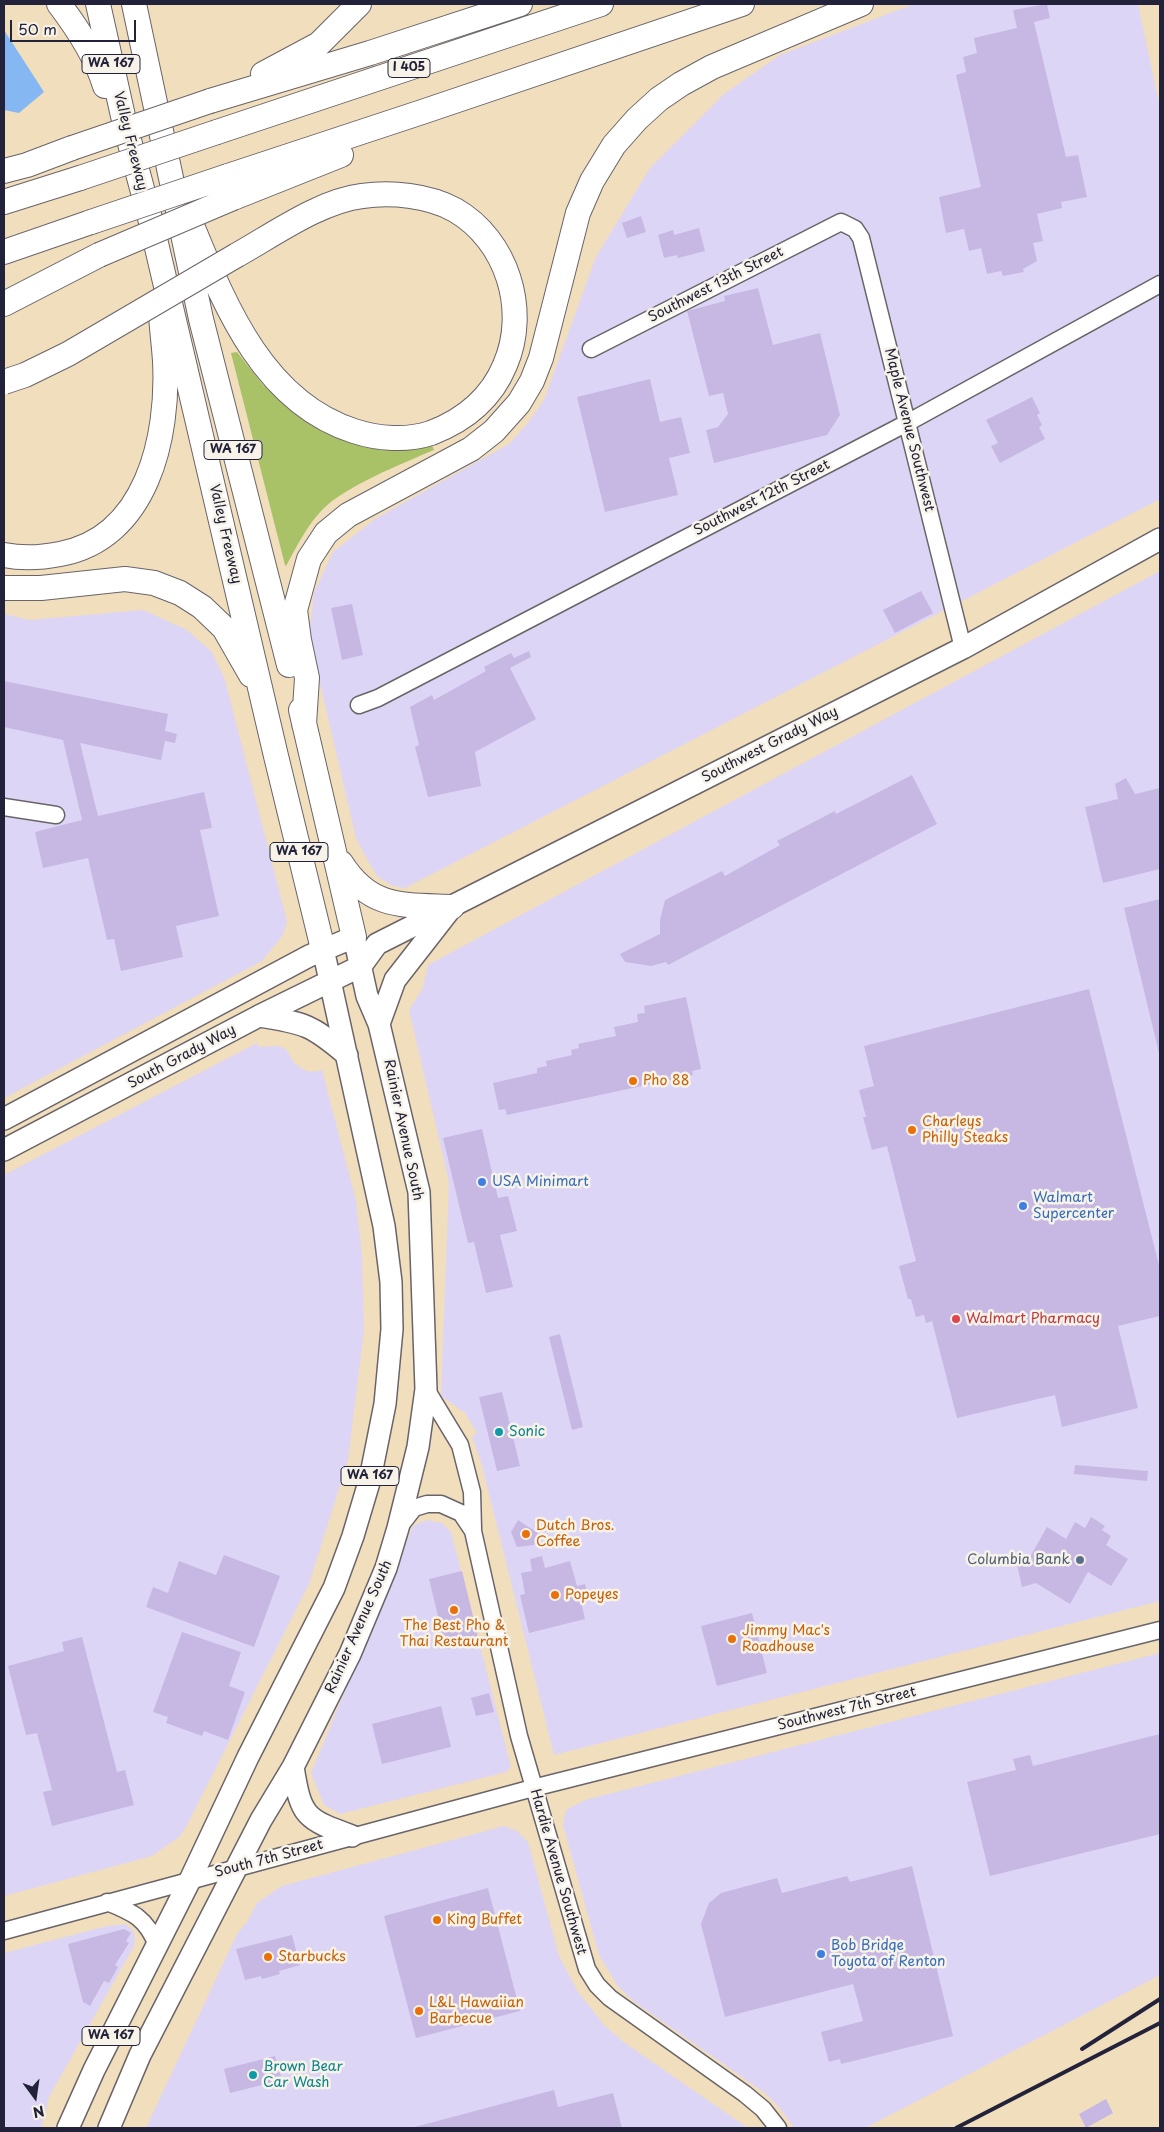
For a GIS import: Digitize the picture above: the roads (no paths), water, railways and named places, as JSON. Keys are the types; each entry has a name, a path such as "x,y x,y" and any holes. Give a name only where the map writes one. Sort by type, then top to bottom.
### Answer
{"highway":[{"path":"59,4 80,32 102,76 110,104 125,125"},
{"name":"Valley Freeway","path":"98,4 125,125 151,222 323,949"},
{"name":"Valley Freeway","path":"134,4 172,175 201,320 304,724 354,937"},
{"path":"145,4 146,58"},
{"path":"210,101 318,44 360,4"},
{"path":"4,172 210,101 370,53 520,4"},
{"name":"I 405","path":"4,202 601,4"},
{"path":"4,304 231,187 422,112 742,4"},
{"path":"304,724 307,678 298,640 295,610 309,559 326,533 348,515 471,449 494,431 519,403 532,381 541,358 578,213 592,181 614,145 637,119 659,99 681,84 712,68 862,4"},
{"path":"4,163 72,148"},
{"path":"4,382 25,375 68,354 237,255 329,205 360,196 398,195 434,202 453,209 471,221 500,258 514,297 515,318 514,340 497,382 483,401 468,414 449,426 426,434 405,438 368,436 333,424 300,402 272,377 258,360 222,296 172,175"},
{"path":"4,252 91,222 231,187"},
{"path":"4,555 24,559 76,551 104,537 119,524 139,498 155,458 161,431 164,399 165,362 151,222"},
{"path":"4,588 15,590 125,579 154,583 180,594 202,607 224,628 262,694"},
{"path":"336,855 350,877 364,891 385,902 412,906 452,907"}],"main road":[{"name":"Southwest Grady Way","path":"361,966 377,944 962,648 1160,539"},
{"path":"379,1024 395,980 452,907"},
{"path":"4,1119 323,949 354,937 377,944"},
{"name":"Rainier Avenue South","path":"109,2128 140,2055 236,1868 293,1766 350,1654 386,1568 418,1447 426,1389 419,1192 379,1024 367,996 354,937"},
{"name":"WA 167","path":"68,2128 94,2070 190,1880 248,1757 334,1588 353,1536 370,1479 385,1404 392,1329 391,1282 384,1226 348,1055 323,949"},
{"name":"South Grady Way","path":"4,1150 259,1016 361,966"},
{"path":"259,1016 306,1025 321,1033 348,1055"},
{"path":"293,1766 302,1807 312,1820 352,1836"}],"street":[{"name":"Southwest 13th Street","path":"591,349 841,222"},
{"name":"Maple Avenue Southwest","path":"841,222 855,229 861,238 962,648"},
{"name":"Southwest 12th Street","path":"360,705 378,698 907,423 1160,284"},
{"path":"4,807 56,815"},
{"name":"Hardie Avenue Southwest","path":"426,1389 460,1445 472,1492 473,1531 518,1736 587,1969 597,1985 610,1998 751,2099 763,2109 778,2128"},
{"name":"Hardie Avenue Southwest","path":"398,1528 414,1508 427,1504 441,1504 461,1513 473,1531"},
{"name":"Southwest 7th Street","path":"534,1788 1160,1630"},
{"name":"South 7th Street","path":"4,1931 534,1788"},
{"path":"107,1902 132,1912 145,1923 157,1946"}],"water":[{"path":"4,30 44,92 19,113 4,110"}],"railway":[{"path":"1082,2049 1160,1999"},
{"path":"956,2128 1160,2023"}],"place":[{"name":"Pho 88","path":"633,1081"},
{"name":"Charleys Philly Steaks","path":"912,1130"},
{"name":"USA Minimart","path":"482,1182"},
{"name":"Walmart Supercenter","path":"1023,1206"},
{"name":"Walmart Pharmacy","path":"956,1319"},
{"name":"Sonic","path":"499,1432"},
{"name":"Dutch Bros. Coffee","path":"526,1534"},
{"name":"Columbia Bank","path":"1080,1560"},
{"name":"Popeyes","path":"555,1595"},
{"name":"The Best Pho & Thai Restaurant","path":"454,1610"},
{"name":"Jimmy Mac's Roadhouse","path":"732,1639"},
{"name":"King Buffet","path":"437,1920"},
{"name":"Bob Bridge Toyota of Renton","path":"821,1954"},
{"name":"Starbucks","path":"268,1957"},
{"name":"L&L Hawaiian Barbecue","path":"419,2011"},
{"name":"Brown Bear Car Wash","path":"253,2075"}]}
